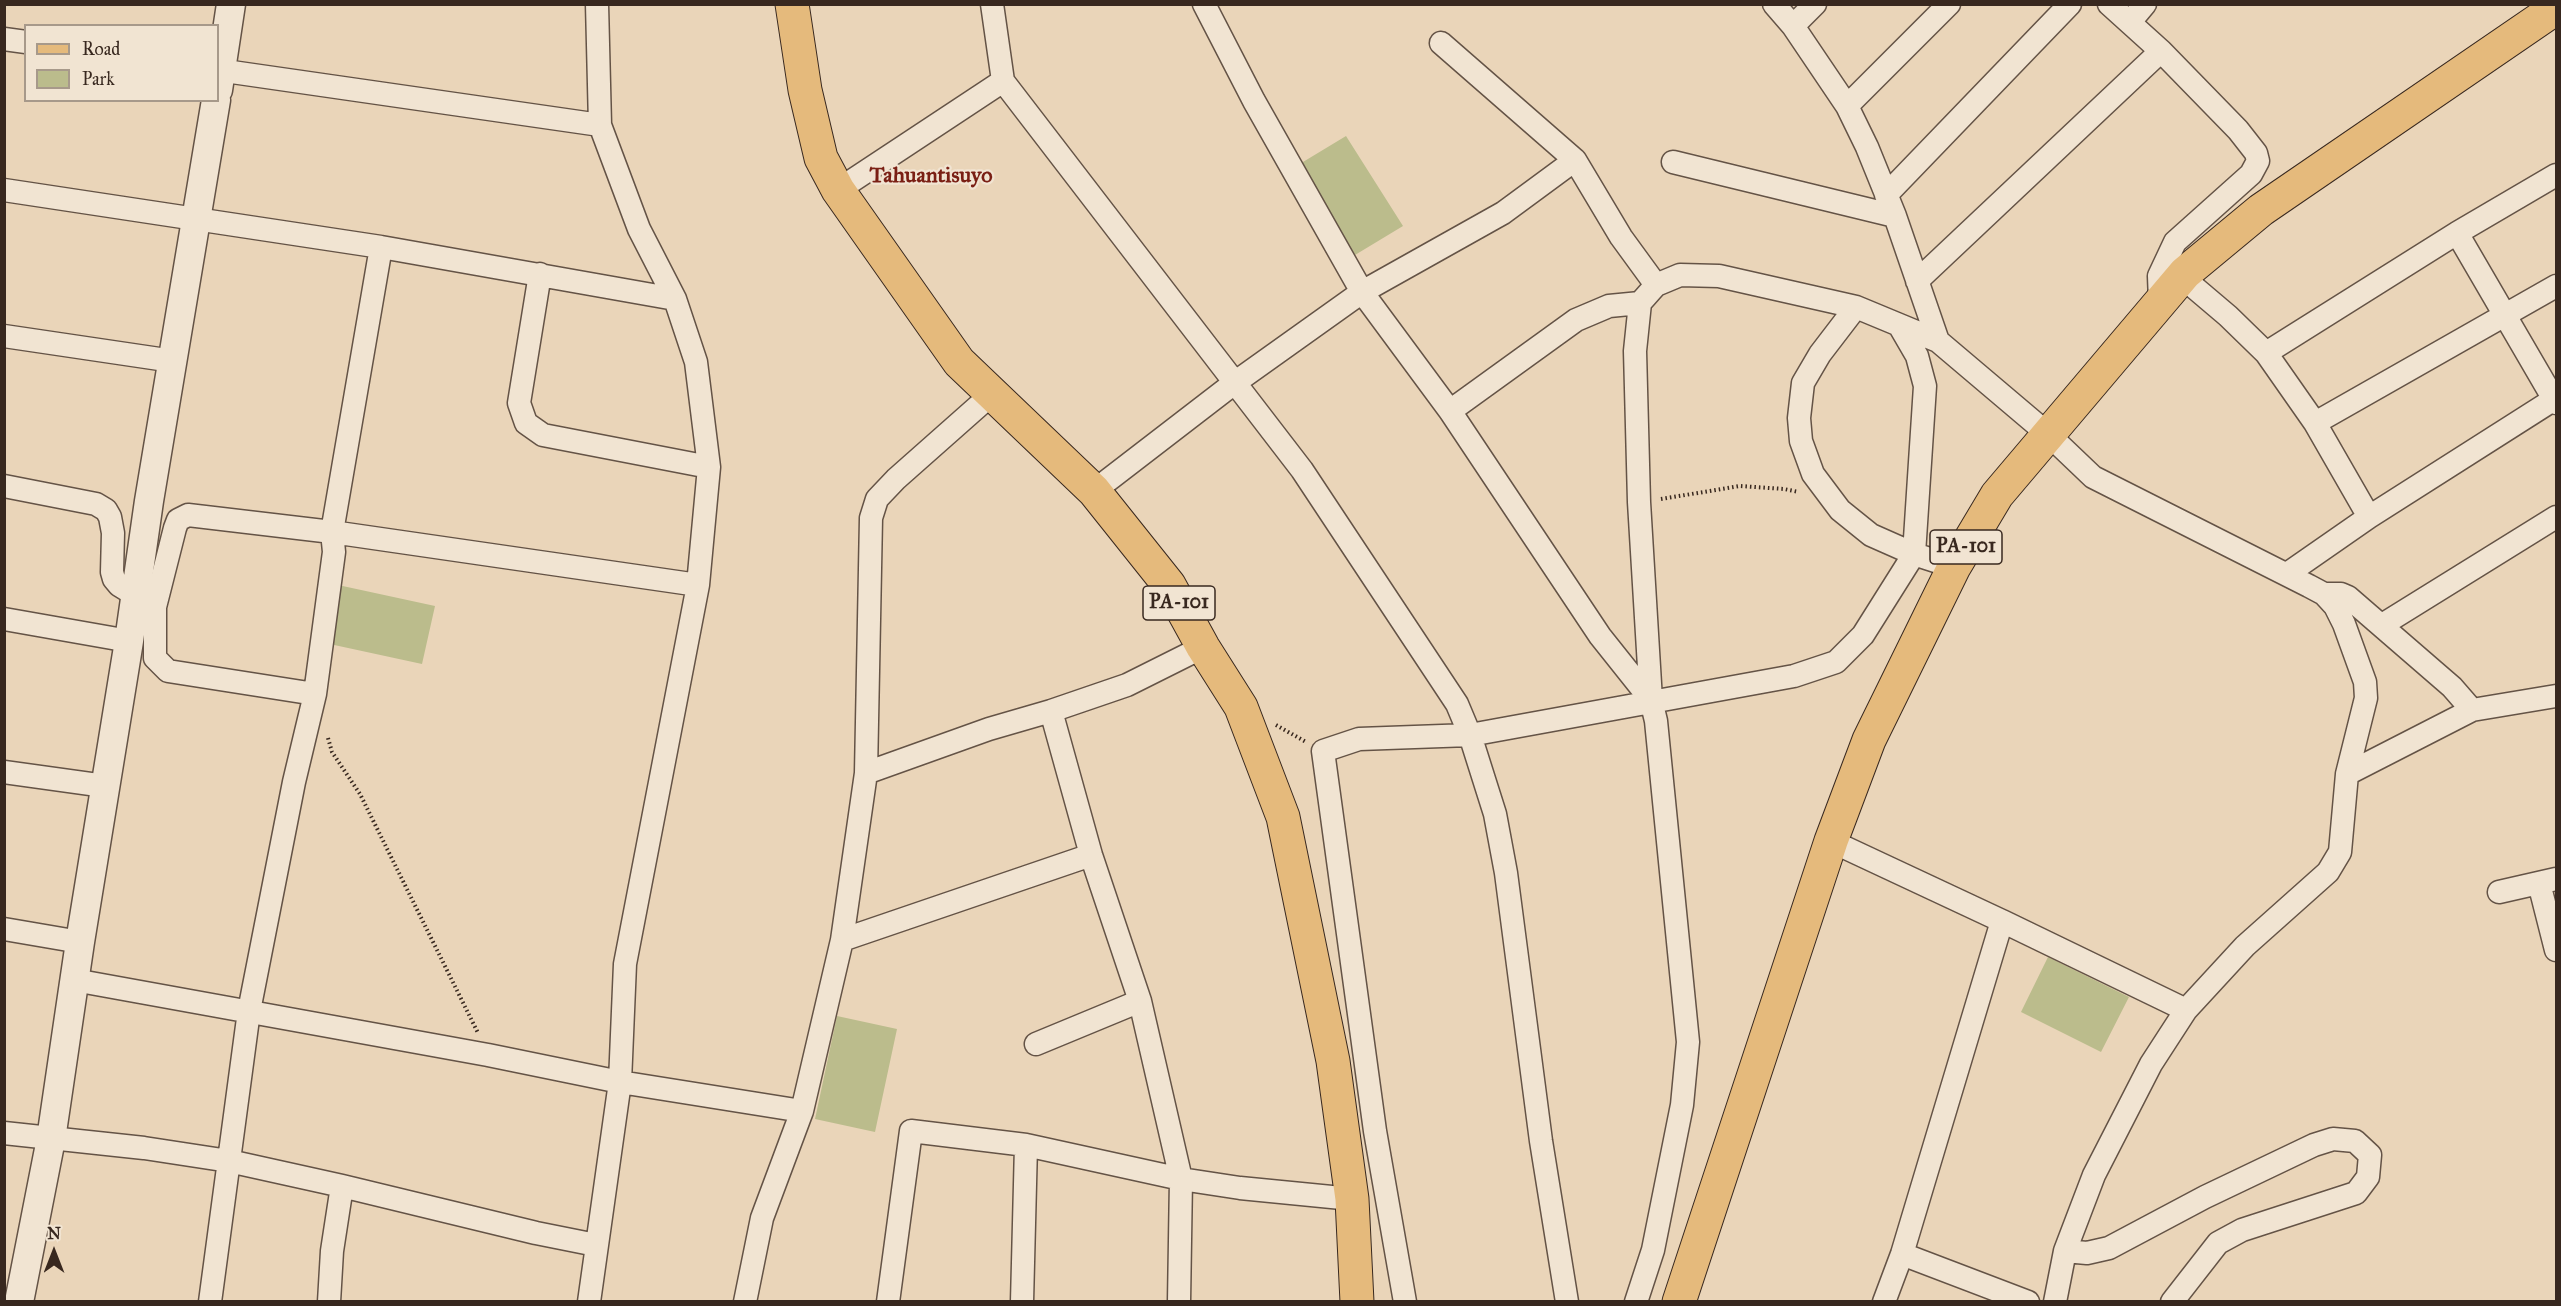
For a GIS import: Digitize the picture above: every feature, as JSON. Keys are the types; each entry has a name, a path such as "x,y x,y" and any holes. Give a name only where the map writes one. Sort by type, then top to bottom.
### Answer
{"main road":[{"name":"PA-101","path":"792,4 805,90 821,158 838,190 959,362 1094,491 1169,585 1203,647 1241,706 1283,817 1333,1061 1352,1199 1357,1302"},
{"name":"PA-101","path":"1679,1302 1831,841 1869,740 1954,567 1997,495 2182,277 2261,210 2553,18"}],"street":[{"path":"231,4 219,77 600,125"},
{"path":"589,1302 620,1082 625,964 698,585 709,467 696,362 675,299 639,228 600,125 597,4"},
{"path":"992,4 1003,81 1233,384 1302,470 1457,704 1470,735 1495,814 1506,873 1541,1141 1567,1302"},
{"path":"1204,4 1254,101 1362,292 1450,411 1600,636 1651,700"},
{"path":"1774,4 1793,26 1847,106 1868,147 1895,216 1938,341"},
{"path":"1793,26 1815,4"},
{"path":"1847,106 1949,4"},
{"path":"1886,195 2070,4"},
{"path":"2109,4 2161,51 2238,129 2256,153 2258,161 2252,174 2175,242 2159,276 2160,302"},
{"path":"2130,22 2145,4"},
{"path":"4,39 24,42"},
{"path":"1441,43 1575,160 1621,237 1656,285"},
{"path":"1917,281 2161,51"},
{"path":"838,190 1003,81"},
{"path":"216,102 172,361 145,600 155,658 168,671 315,694"},
{"path":"1094,491 1233,384 1362,292 1503,213 1575,160"},
{"path":"1673,162 1895,216"},
{"path":"2266,353 2556,175"},
{"path":"4,189 381,247 675,299"},
{"path":"2287,574 2369,517 2556,400 2457,234"},
{"path":"210,1302 249,1011 294,782 315,694 334,552 332,532 381,247"},
{"path":"540,274 519,403 526,423 543,435 709,467"},
{"path":"1636,1302 1653,1250 1682,1105 1688,1042 1656,721 1651,700 1639,502 1635,351 1640,303 1656,285 1680,275 1719,276 1856,307 1938,341 2049,435 2093,477 2324,594 2335,606 2344,624 2365,682 2366,698 2347,774 2340,852 2328,872 2245,946 2186,1010 2151,1064 2094,1175 2065,1251 2055,1302"},
{"path":"2182,277 2228,316 2266,353 2315,423 2369,517"},
{"path":"2315,423 2556,285"},
{"path":"1450,411 1576,320 1609,306 1640,303"},
{"path":"1856,307 1820,354 1803,383 1799,418 1801,441 1814,474 1834,501 1871,535 1914,554 1954,567"},
{"path":"1405,1302 1375,1131 1323,751 1359,739 1470,735 1651,700 1794,676 1836,662 1863,635 1914,554 1925,386 1917,356 1899,325"},
{"path":"4,336 172,361"},
{"path":"745,1302 762,1218 802,1111 842,940 867,772 871,518 877,499 896,479 992,394"},
{"path":"4,486 96,504 106,510 113,533 112,572 114,579 119,585 145,600"},
{"path":"19,1302 51,1139 80,942 129,641 178,520 188,515 332,532 698,585"},
{"path":"2382,625 2556,518"},
{"path":"2324,594 2341,594 2348,597 2452,687 2472,710"},
{"path":"4,619 129,641"},
{"path":"867,772 989,729 1051,711 1126,685 1203,647"},
{"path":"2347,774 2472,710 2556,696"},
{"path":"1051,711 1091,855 1140,1001 1181,1179 1179,1302"},
{"path":"4,772 105,786"},
{"path":"1831,841 2186,1010"},
{"path":"842,940 1091,855"},
{"path":"2499,892 2548,881 2556,950"},
{"path":"1884,1302 1902,1254 2002,921"},
{"path":"4,929 80,942"},
{"path":"74,981 488,1055 620,1082 802,1111"},
{"path":"1036,1044 1140,1001"},
{"path":"888,1302 911,1131 1026,1145 1181,1179 1240,1188 1352,1199"},
{"path":"4,1133 144,1148 229,1161 596,1245"},
{"path":"2065,1251 2087,1253 2109,1248 2205,1197 2314,1145 2332,1139 2355,1141 2370,1155 2368,1177 2356,1193 2242,1230 2218,1243 2172,1302"},
{"path":"1023,1302 1026,1145"},
{"path":"329,1302 332,1251 342,1186"},
{"path":"1902,1254 2028,1302"}],"path":[{"path":"1639,502 1740,486 1784,489 1834,501"},
{"path":"1241,706 1323,751"},
{"path":"326,733 332,752 360,794 488,1055"}],"green space":[{"path":"1346,136 1403,226 1355,255 1298,165"},
{"path":"338,585 435,606 422,664 325,643"},
{"path":"2048,957 2129,997 2101,1052 2021,1012"},
{"path":"837,1016 897,1029 875,1132 815,1119"}],"district":[{"name":"Tahuantisuyo","path":"931,177"}]}
